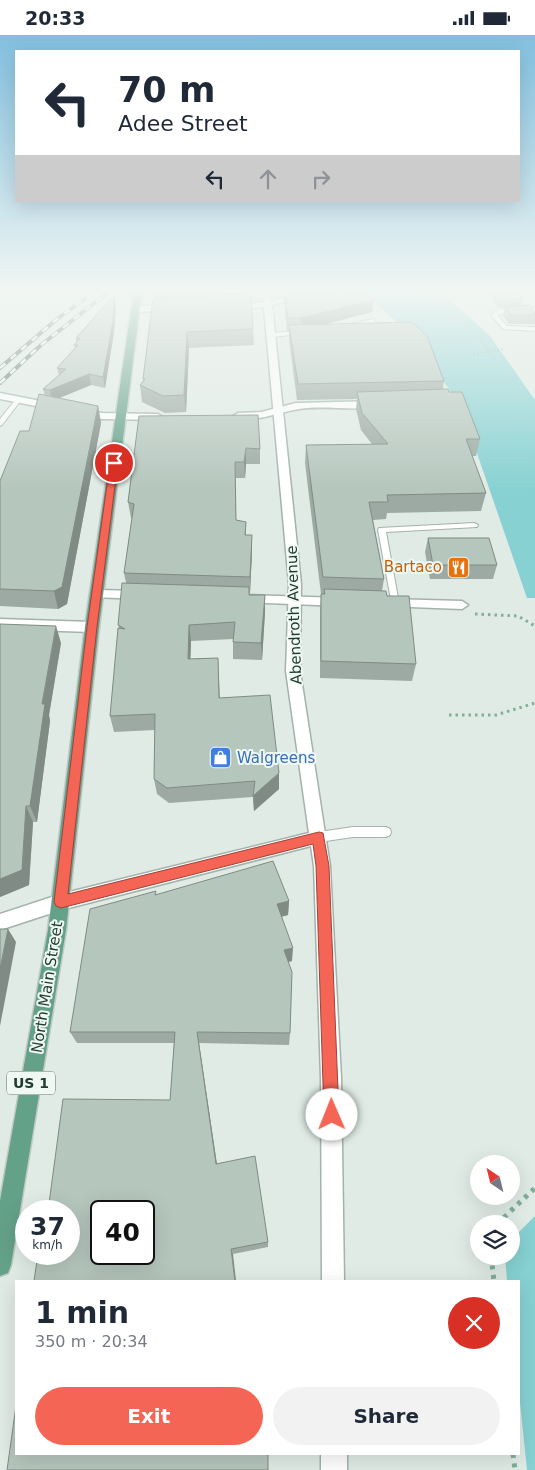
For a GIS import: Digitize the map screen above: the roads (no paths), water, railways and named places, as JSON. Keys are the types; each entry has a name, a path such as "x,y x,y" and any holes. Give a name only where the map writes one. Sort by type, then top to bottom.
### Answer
{"main road":[{"name":"North Main Street","path":"0,1265 61,902 92,627 129,357"}],"street":[{"name":"Abendroth Avenue","path":"273,357 295,601 294,671 322,866 331,1078 333,1280"},
{"path":"0,396 70,410 121,417 168,417"},
{"path":"224,416 261,415 296,406 391,403"},
{"path":"97,594 158,596"},
{"path":"234,598 356,602"},
{"path":"376,603 462,605"},
{"path":"0,624 92,627"},
{"path":"0,922 61,902 319,837"},
{"path":"334,1455 334,1470"}],"lane":[{"path":"0,424 18,400"},
{"path":"395,603 382,530 387,528 474,525"},
{"path":"319,837 353,832 386,832"}],"water":[{"path":"431,357 505,357 535,400 535,598 527,598 461,407 431,363 434,360"},
{"path":"535,1216 535,1470 527,1470 520,1403 520,1280 507,1280 506,1265 520,1265 520,1231"}],"railway":[{"path":"0,368 13,357"},
{"path":"0,383 28,357"}],"place":[{"name":"Bartaco","path":"458,567"},
{"name":"Walgreens","path":"221,758"}]}
